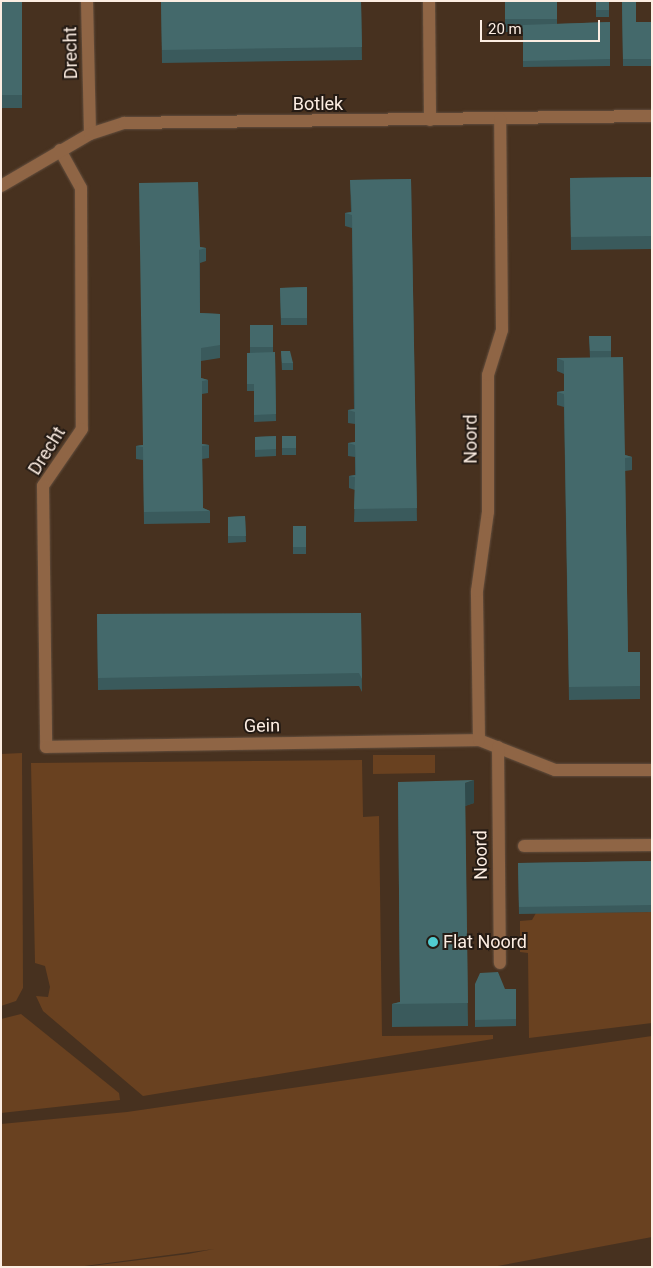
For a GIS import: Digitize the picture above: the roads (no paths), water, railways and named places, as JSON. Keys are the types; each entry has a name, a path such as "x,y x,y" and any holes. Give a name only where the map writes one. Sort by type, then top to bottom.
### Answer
{"street":[{"name":"Drecht","path":"87,1 90,134"},
{"path":"429,1 430,120"},
{"name":"Botlek","path":"1,186 90,134 141,122 500,120 652,116"},
{"name":"Noord","path":"479,740 476,591 488,512 488,374 502,330 500,120"},
{"name":"Drecht","path":"46,747 43,486 82,429 82,188 60,150"},
{"path":"479,740 555,770 652,770"},
{"name":"Gein","path":"46,747 479,740"},
{"name":"Noord","path":"498,747 500,963"},
{"path":"524,846 652,845"}],"place":[{"name":"Flat Noord","path":"433,942"}]}
